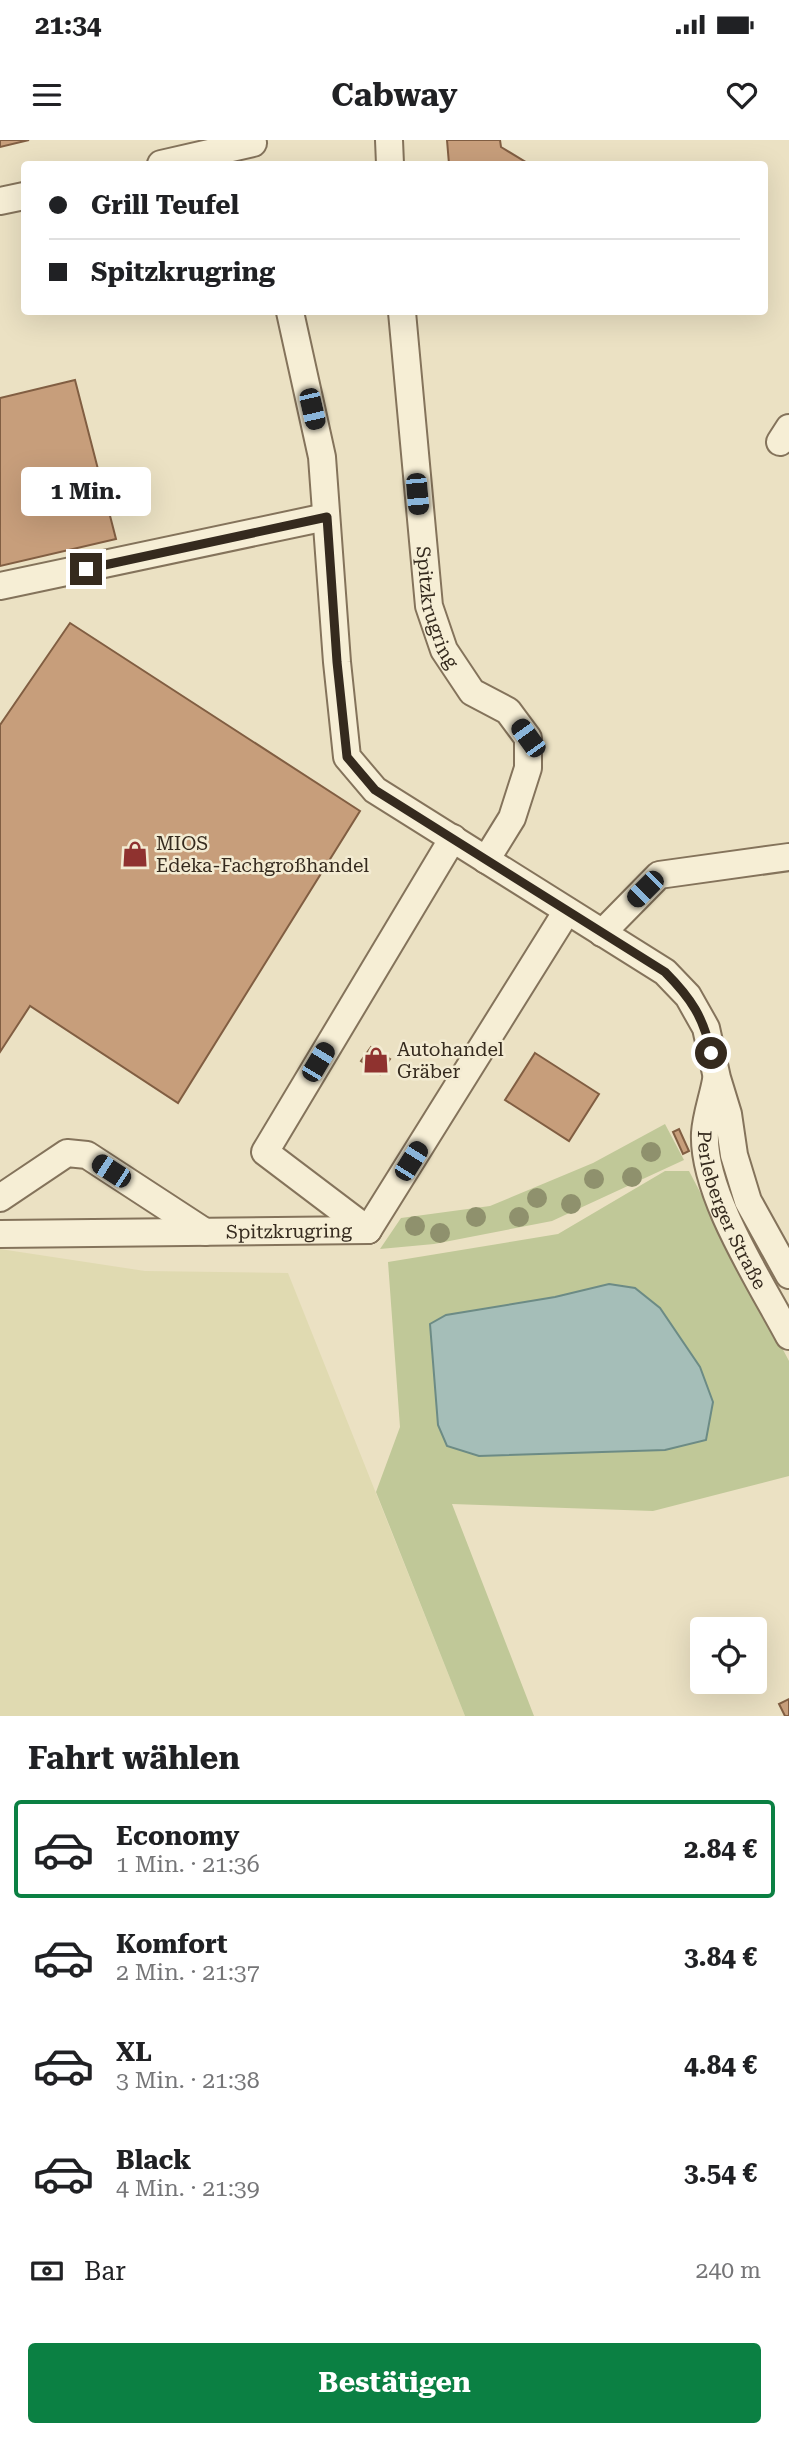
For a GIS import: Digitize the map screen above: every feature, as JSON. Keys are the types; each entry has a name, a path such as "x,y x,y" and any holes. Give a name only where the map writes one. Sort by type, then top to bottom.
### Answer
{"street":[{"path":"388,140 390,161"},
{"path":"180,161 254,149"},
{"path":"0,201 21,197"},
{"path":"291,315 322,457 347,757 375,790 665,972 688,996 706,1028 717,1078"},
{"name":"Spitzkrugring","path":"402,315 429,606 444,650 472,692 508,711 528,738 528,768 512,818 486,860"},
{"path":"0,586 327,517"},
{"path":"368,1230 265,1152 453,838"},
{"path":"602,933 659,875 789,857"},
{"name":"Spitzkrugring","path":"0,1234 368,1230 567,911"},
{"name":"Perleberger Straße","path":"717,1078 728,1114 734,1155 748,1201 789,1275"},
{"name":"Perleberger Straße","path":"717,1078 705,1131 706,1151 716,1188 732,1229 789,1336"},
{"path":"0,1198 67,1153 87,1155 205,1232"}],"shaded area":[{"path":"0,1249 145,1271 288,1273 465,1716 0,1716"}],"green space":[{"path":"665,1124 684,1160 552,1221 434,1244 380,1249 401,1218 490,1206 593,1163"},
{"path":"665,1171 689,1171 789,1361 789,1476 653,1511 452,1504 534,1716 465,1716 376,1492 400,1427 388,1262 558,1234","holes":["609,1284 700,1367 713,1401 706,1440 665,1450 479,1456 430,1324 446,1315 555,1297"]}],"water":[{"path":"609,1284 635,1288 660,1308 700,1367 713,1402 706,1440 665,1450 479,1456 447,1446 438,1425 430,1324 446,1315 555,1297"}],"building":[{"path":"0,140 29,140 0,147"},
{"path":"447,140 500,140 501,147 524,161 449,161"},
{"path":"75,380 116,539 0,566 0,398"},
{"path":"70,623 360,811 178,1103 30,1006 0,1052 0,725"},
{"name":"Autohandel Gräber","path":"371,1047 390,1059 380,1074 361,1061"},
{"path":"535,1053 599,1094 569,1141 505,1100"},
{"path":"679,1129 689,1151 683,1154 673,1132"},
{"path":"789,1699 789,1716 785,1716 779,1704"}],"place":[{"name":"MIOS Edeka-Fachgroßhandel","path":"135,854"},
{"name":"Autohandel Gräber","path":"376,1060"}],"route":[{"path":"86,569 327,517 347,757 375,790 665,972 688,996 706,1028 711,1053"}]}
